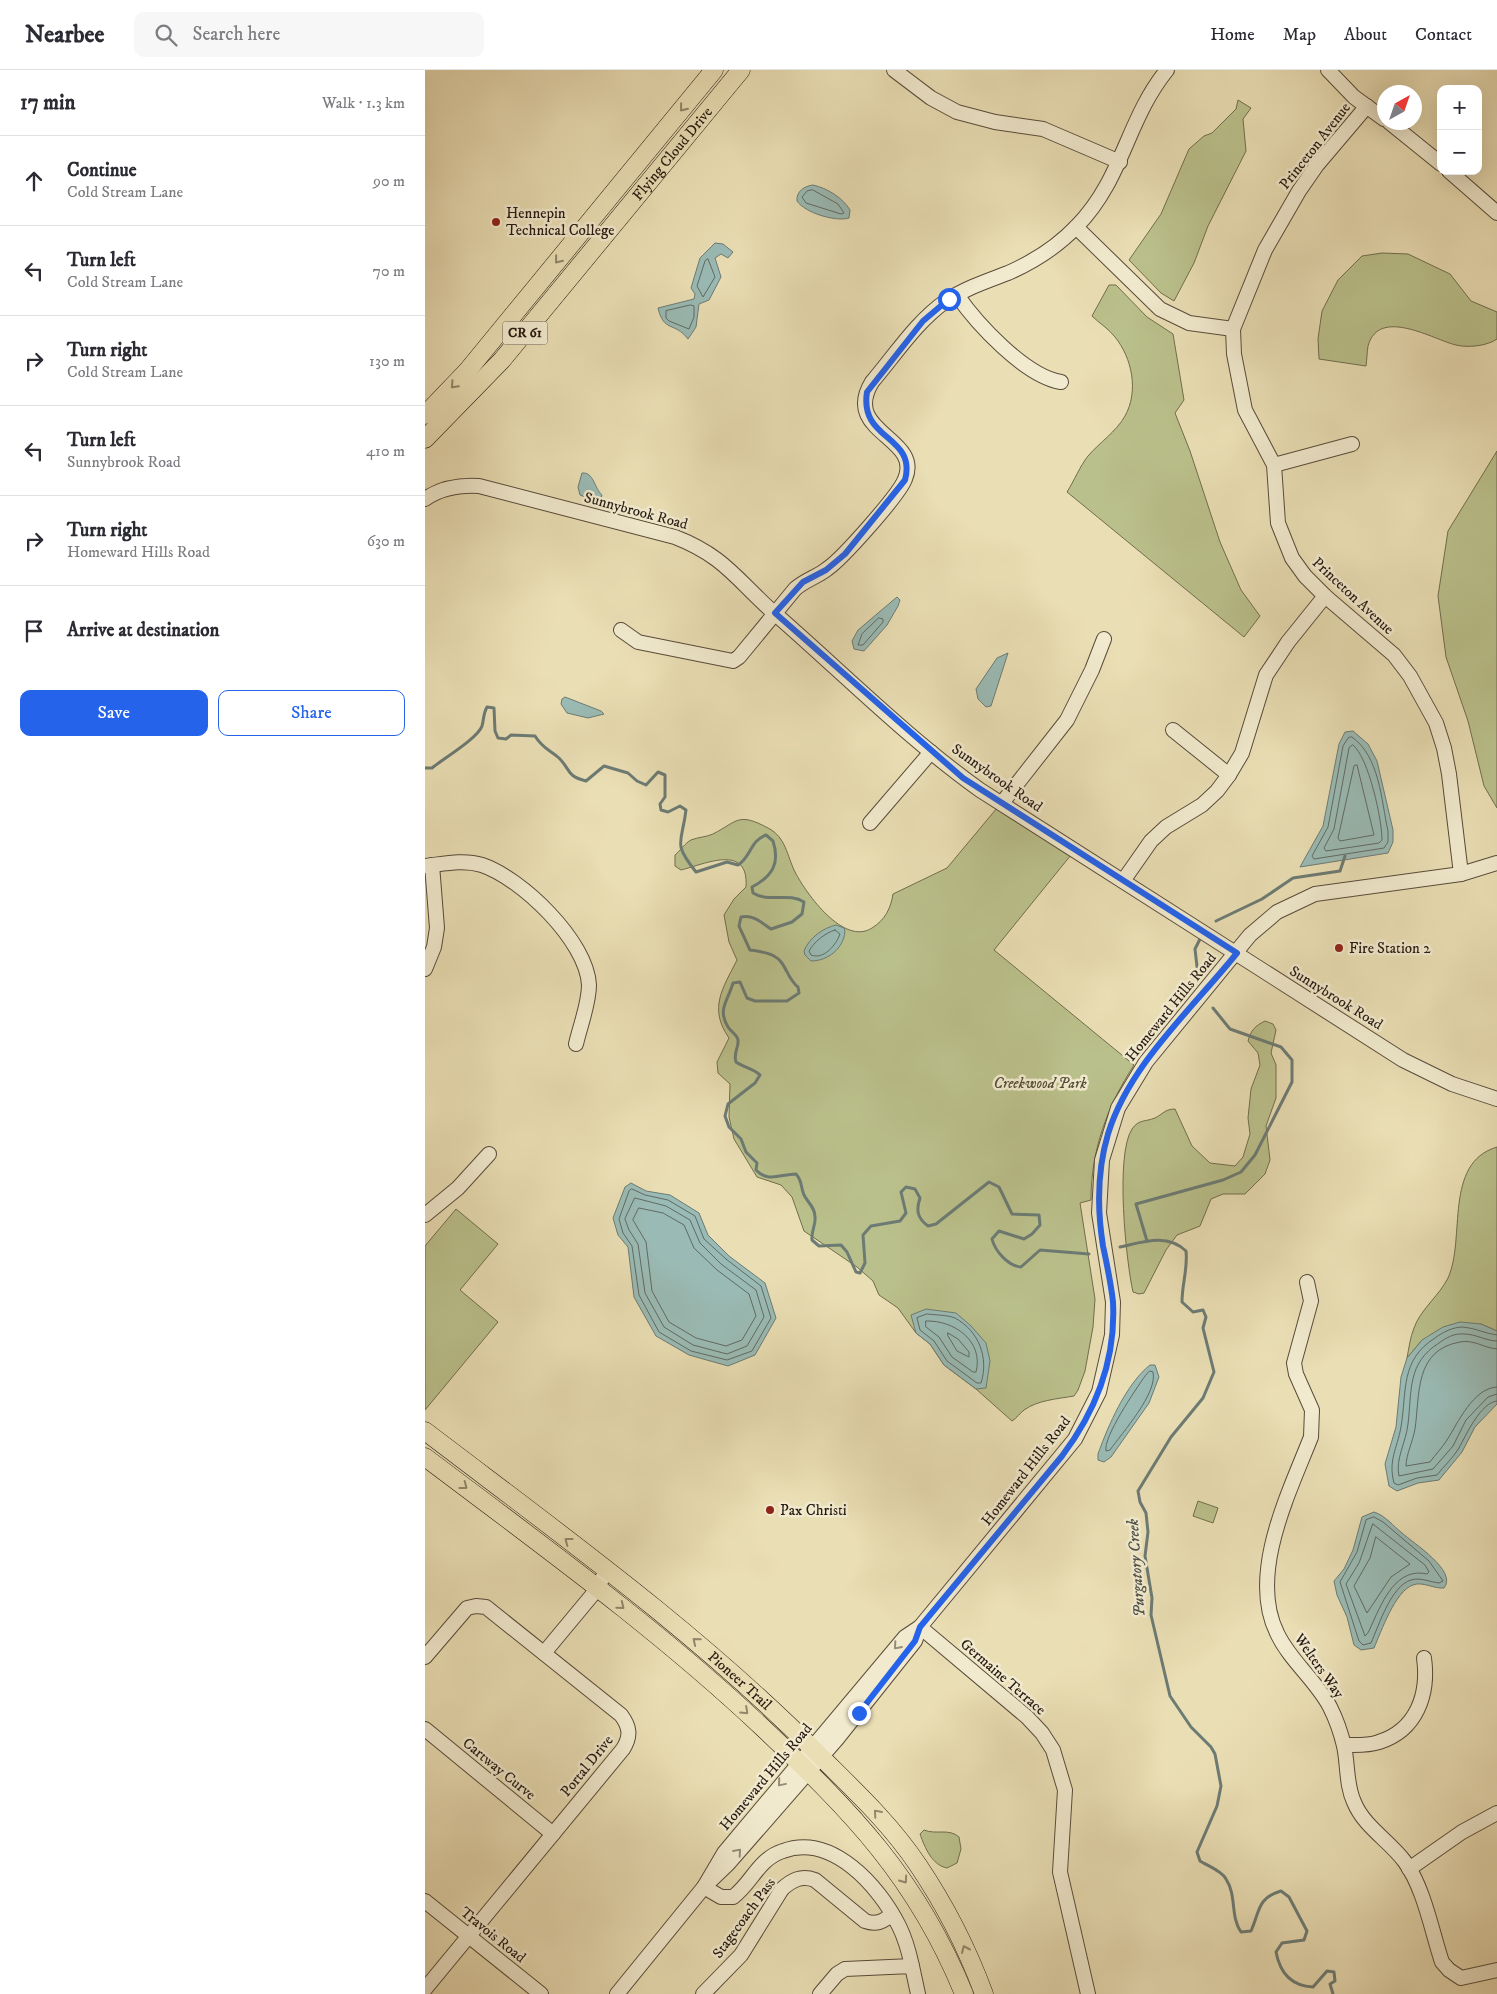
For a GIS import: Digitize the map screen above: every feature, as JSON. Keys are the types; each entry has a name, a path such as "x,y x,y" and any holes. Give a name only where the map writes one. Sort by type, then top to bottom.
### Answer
{"main road":[{"name":"Flying Cloud Drive","path":"425,415 473,362 714,70"},
{"name":"Flying Cloud Drive","path":"425,439 502,360 741,70"},
{"name":"Pioneer Trail","path":"425,1431 701,1644 745,1682 817,1752 878,1814 917,1864 950,1917 984,1994"},
{"name":"Pioneer Trail","path":"425,1457 598,1588 694,1665 804,1767 846,1809 892,1862 927,1916 951,1962 963,1994"}],"street":[{"path":"894,70 931,98 957,112 995,122 1043,129 1120,162"},
{"path":"621,630 637,642 733,661 739,657 803,582 826,570 845,554 901,486 913,467 903,451 870,421 865,402 867,392 923,321 941,305 981,282 1024,265 1053,247 1076,227 1099,200 1120,162 1145,102 1167,70"},
{"path":"1328,70 1337,82 1377,113"},
{"name":"Princeton Avenue","path":"1367,106 1317,165 1299,191 1265,250 1233,329 1234,354 1245,410 1274,466 1278,523 1284,542 1305,576 1325,596 1394,655 1425,699 1444,748 1461,874"},
{"path":"1399,130 1437,161"},
{"path":"1454,175 1497,213"},
{"path":"1076,227 1160,309 1189,323 1233,329"},
{"path":"957,295 974,319 987,333 1038,375 1061,382"},
{"path":"1274,466 1353,444"},
{"name":"Sunnybrook Road","path":"425,499 444,489 460,485 479,486 546,502 675,537 697,545 717,557 775,613 931,752 963,778 1427,1073 1497,1099"},
{"path":"1123,881 1151,841 1166,827 1201,805 1229,775 1242,754 1266,675 1288,642 1325,596"},
{"path":"1002,803 1067,720 1104,639"},
{"path":"1173,730 1229,775"},
{"path":"870,823 931,752"},
{"path":"425,970 434,946 437,928 428,866 462,862 479,864 509,877 539,904 575,946 582,958 589,985 576,1044"},
{"name":"Homeward Hills Road","path":"617,1994 704,1887 724,1853 893,1670 915,1641 920,1627 1075,1439 1092,1408 1105,1373 1112,1335 1113,1302 1099,1213 1099,1186 1108,1134 1118,1108 1146,1062 1251,935 1272,916 1296,901 1315,894 1461,874 1497,864"},
{"path":"425,1216 458,1188 489,1154"},
{"name":"Welters Way","path":"1307,1282 1311,1301 1294,1363 1295,1374 1312,1410 1313,1424 1311,1437 1270,1550 1267,1592 1270,1613 1276,1632 1286,1650 1316,1686 1329,1706 1344,1746 1354,1802 1360,1813 1409,1869 1442,1962 1449,1970 1461,1978 1497,1970"},
{"path":"425,1657 467,1608 476,1606 493,1612 544,1653 598,1588 606,1570"},
{"name":"Germaine Terrace","path":"920,1627 1027,1717 1053,1750 1065,1790 1060,1872 1087,1994"},
{"name":"Portal Drive","path":"425,1989 628,1741 627,1723 621,1715 544,1653"},
{"path":"1344,1746 1377,1743 1391,1738 1412,1720 1424,1696 1426,1682 1424,1658"},
{"name":"Cartway Curve","path":"425,1729 553,1834"},
{"path":"1409,1869 1462,1832 1497,1813"},
{"path":"704,1887 721,1897 733,1897 760,1865 771,1856 796,1847 811,1847 826,1851 853,1868 875,1890 892,1914 906,1944 918,1994"},
{"name":"Stagecoach Pass","path":"703,1994 741,1955 782,1889 791,1881 808,1878 815,1880 865,1921 871,1923 879,1923 892,1914"},
{"name":"Travois Road","path":"425,1900 541,1994"},
{"path":"820,1994 837,1974 845,1969 912,1966"}],"green space":[{"path":"1238,100 1251,108 1243,119 1246,151 1208,226 1194,263 1174,301 1161,293 1129,260 1161,214 1189,149 1204,136 1212,133 1236,109"},
{"path":"1382,253 1408,254 1450,274 1471,301 1497,312 1497,339 1483,345 1461,346 1408,329 1383,328 1374,334 1368,346 1366,366 1319,359 1318,339 1322,311 1338,280 1362,256"},
{"path":"1109,285 1116,285 1147,317 1173,334 1184,400 1175,413 1190,451 1220,542 1241,590 1260,616 1244,637 1067,492 1088,456 1121,422 1132,396 1132,375 1121,345 1113,334 1092,316"},
{"path":"1497,451 1497,808 1484,786 1468,721 1446,657 1438,596 1448,531"},
{"name":"Creekwood Park","path":"997,808 1071,855 994,950 1134,1065 1116,1097 1102,1130 1094,1164 1091,1200 1080,1203 1095,1299 1093,1327 1085,1371 1074,1396 1035,1404 1024,1410 1012,1421 976,1389 944,1365 930,1344 916,1333 898,1308 879,1295 873,1281 857,1267 804,1231 792,1197 781,1185 757,1177 734,1139 729,1117 730,1084 718,1073 717,1062 729,1038 719,1017 720,998 737,960 729,942 724,915 734,899 746,887 745,873 740,865 733,861 724,860 713,861 681,870 675,866 675,855 691,840 711,835 733,822 744,819 750,820 768,828 779,836 795,872 817,905 838,924 850,930 861,932 877,925 884,917 891,904 893,894 947,868"},
{"path":"1265,1021 1273,1024 1276,1030 1271,1053 1276,1065 1276,1098 1266,1126 1270,1160 1265,1174 1245,1194 1223,1194 1211,1199 1200,1226 1177,1235 1166,1250 1144,1293 1133,1292 1127,1257 1123,1209 1124,1161 1127,1142 1132,1129 1140,1122 1175,1109 1192,1146 1210,1163 1235,1166 1243,1157 1250,1134 1248,1118 1251,1089 1260,1065 1258,1053 1248,1041 1254,1029"},
{"path":"1497,1147 1497,1331 1481,1324 1422,1340 1407,1358 1411,1336 1417,1321 1448,1278 1456,1243 1459,1204 1469,1169 1480,1156"},
{"path":"456,1209 498,1244 460,1290 498,1322 425,1410 425,1246"},
{"path":"1198,1501 1218,1508 1213,1523 1193,1516"},
{"path":"924,1830 947,1832 959,1837 961,1849 957,1863 947,1868 933,1860 920,1834"}],"water":[{"path":"813,185 829,191 843,201 850,210 849,218 837,219 821,216 801,205 797,201 798,194 804,188"},
{"path":"715,243 723,244 733,252 728,258 721,254 715,258 721,277 709,300 699,304 696,327 688,339 663,321 658,308 694,299 695,294 691,288 700,258"},
{"path":"582,473 589,475 602,495 601,499 590,499 580,495 578,487"},
{"path":"897,597 900,600 898,606 887,625 864,651 854,649 852,641 858,630"},
{"path":"1008,653 991,706 986,707 978,699 976,689 997,658"},
{"path":"565,697 601,711 604,714 588,718 567,713 561,704 562,699"},
{"path":"1353,731 1368,744 1377,761 1393,830 1393,842 1388,853 1300,867 1323,826 1339,744 1345,732"},
{"path":"836,925 844,928 845,931 842,943 829,956 811,961 805,955 806,946 821,931"},
{"path":"631,1183 646,1191 670,1195 699,1213 708,1235 729,1256 765,1283 776,1318 755,1355 728,1366 689,1355 656,1336 634,1297 628,1247 618,1235 613,1218 625,1187"},
{"path":"926,1309 956,1313 986,1343 990,1361 986,1388 976,1389 944,1365 930,1344 916,1333 911,1315"},
{"path":"1460,1322 1481,1324 1497,1331 1497,1404 1475,1427 1462,1452 1439,1480 1418,1483 1397,1491 1389,1486 1385,1464 1396,1427 1401,1377 1407,1358 1422,1340 1443,1327"},
{"path":"1150,1365 1155,1365 1159,1377 1149,1403 1111,1457 1104,1462 1098,1460 1102,1443 1119,1406 1133,1383"},
{"path":"1374,1512 1386,1519 1424,1550 1440,1566 1447,1581 1444,1588 1417,1584 1406,1589 1389,1613 1374,1648 1361,1650 1354,1645 1347,1617 1337,1595 1334,1581 1344,1569 1353,1550 1362,1517"}],"waterway":[{"name":"Purgatory Creek","path":"425,768 432,768 474,736 482,726 487,707 494,708 495,731 498,738 506,739 511,735 535,736 543,746 563,762 572,775 580,779 586,781 604,766 628,773 637,781 646,785 658,772 665,775 665,797 660,804 661,810 668,812 680,806 686,810 680,843 684,854 696,872 727,862 738,865 746,858 761,838 766,835 773,841 776,856 773,868 765,878 752,887 753,893 766,897 798,899 804,902 802,914 792,922 771,929 757,920 745,916 741,917 739,926 750,950 762,952 778,959 791,980 798,987 799,993 787,1001 755,1001 747,998 740,982 733,983 723,1015 728,1027 738,1040 735,1055 736,1062 760,1075 755,1083 728,1104 725,1116 729,1127 741,1139 746,1152 757,1163 756,1170 770,1177 796,1174 801,1182 804,1195 814,1210 815,1220 812,1240 819,1246 841,1245 847,1252 856,1272 860,1273 865,1263 863,1235 871,1226 900,1221 906,1213 901,1192 906,1187 915,1189 920,1198 918,1214 928,1226 936,1224 989,1182 999,1187 1012,1214 1039,1215 1040,1225 1032,1234 1024,1239 999,1231 992,1239 999,1253 1011,1264 1021,1267 1040,1250 1089,1254"},
{"path":"1216,921 1262,899 1293,878 1340,871 1345,856"},
{"path":"1198,975 1195,949 1200,939"},
{"path":"1147,1241 1136,1204 1223,1180 1241,1172 1255,1155 1292,1082 1292,1060 1281,1047 1230,1029 1213,1008"},
{"name":"Purgatory Creek","path":"1120,1247 1155,1240 1171,1242 1179,1245 1186,1251 1182,1302 1193,1312 1203,1310 1206,1317 1203,1328 1214,1372 1203,1398 1171,1437 1138,1491 1140,1502 1146,1513 1148,1532 1145,1556 1152,1598 1151,1615 1170,1696 1191,1727 1211,1747 1215,1754 1221,1786 1217,1806 1197,1852 1200,1861 1218,1871 1226,1879 1241,1932 1251,1931 1260,1906 1267,1897 1281,1891 1289,1897 1307,1931 1304,1940 1282,1943 1276,1952 1281,1966 1293,1981 1313,1987 1327,1971 1334,1972 1335,1981 1330,1984 1333,1994"}],"place":[{"name":"Hennepin Technical College","path":"496,222"},
{"name":"Fire Station 2","path":"1339,948"},
{"name":"Pax Christi","path":"770,1510"}],"route":[{"path":"859,1713 915,1641 920,1627 1075,1439 1092,1408 1105,1373 1112,1335 1113,1302 1099,1213 1099,1186 1108,1134 1118,1108 1146,1062 1237,953 963,778 931,752 775,613 803,582 826,570 845,554 905,480 908,470 903,451 870,421 866,412 867,392 872,382 923,321 949,299"}]}
